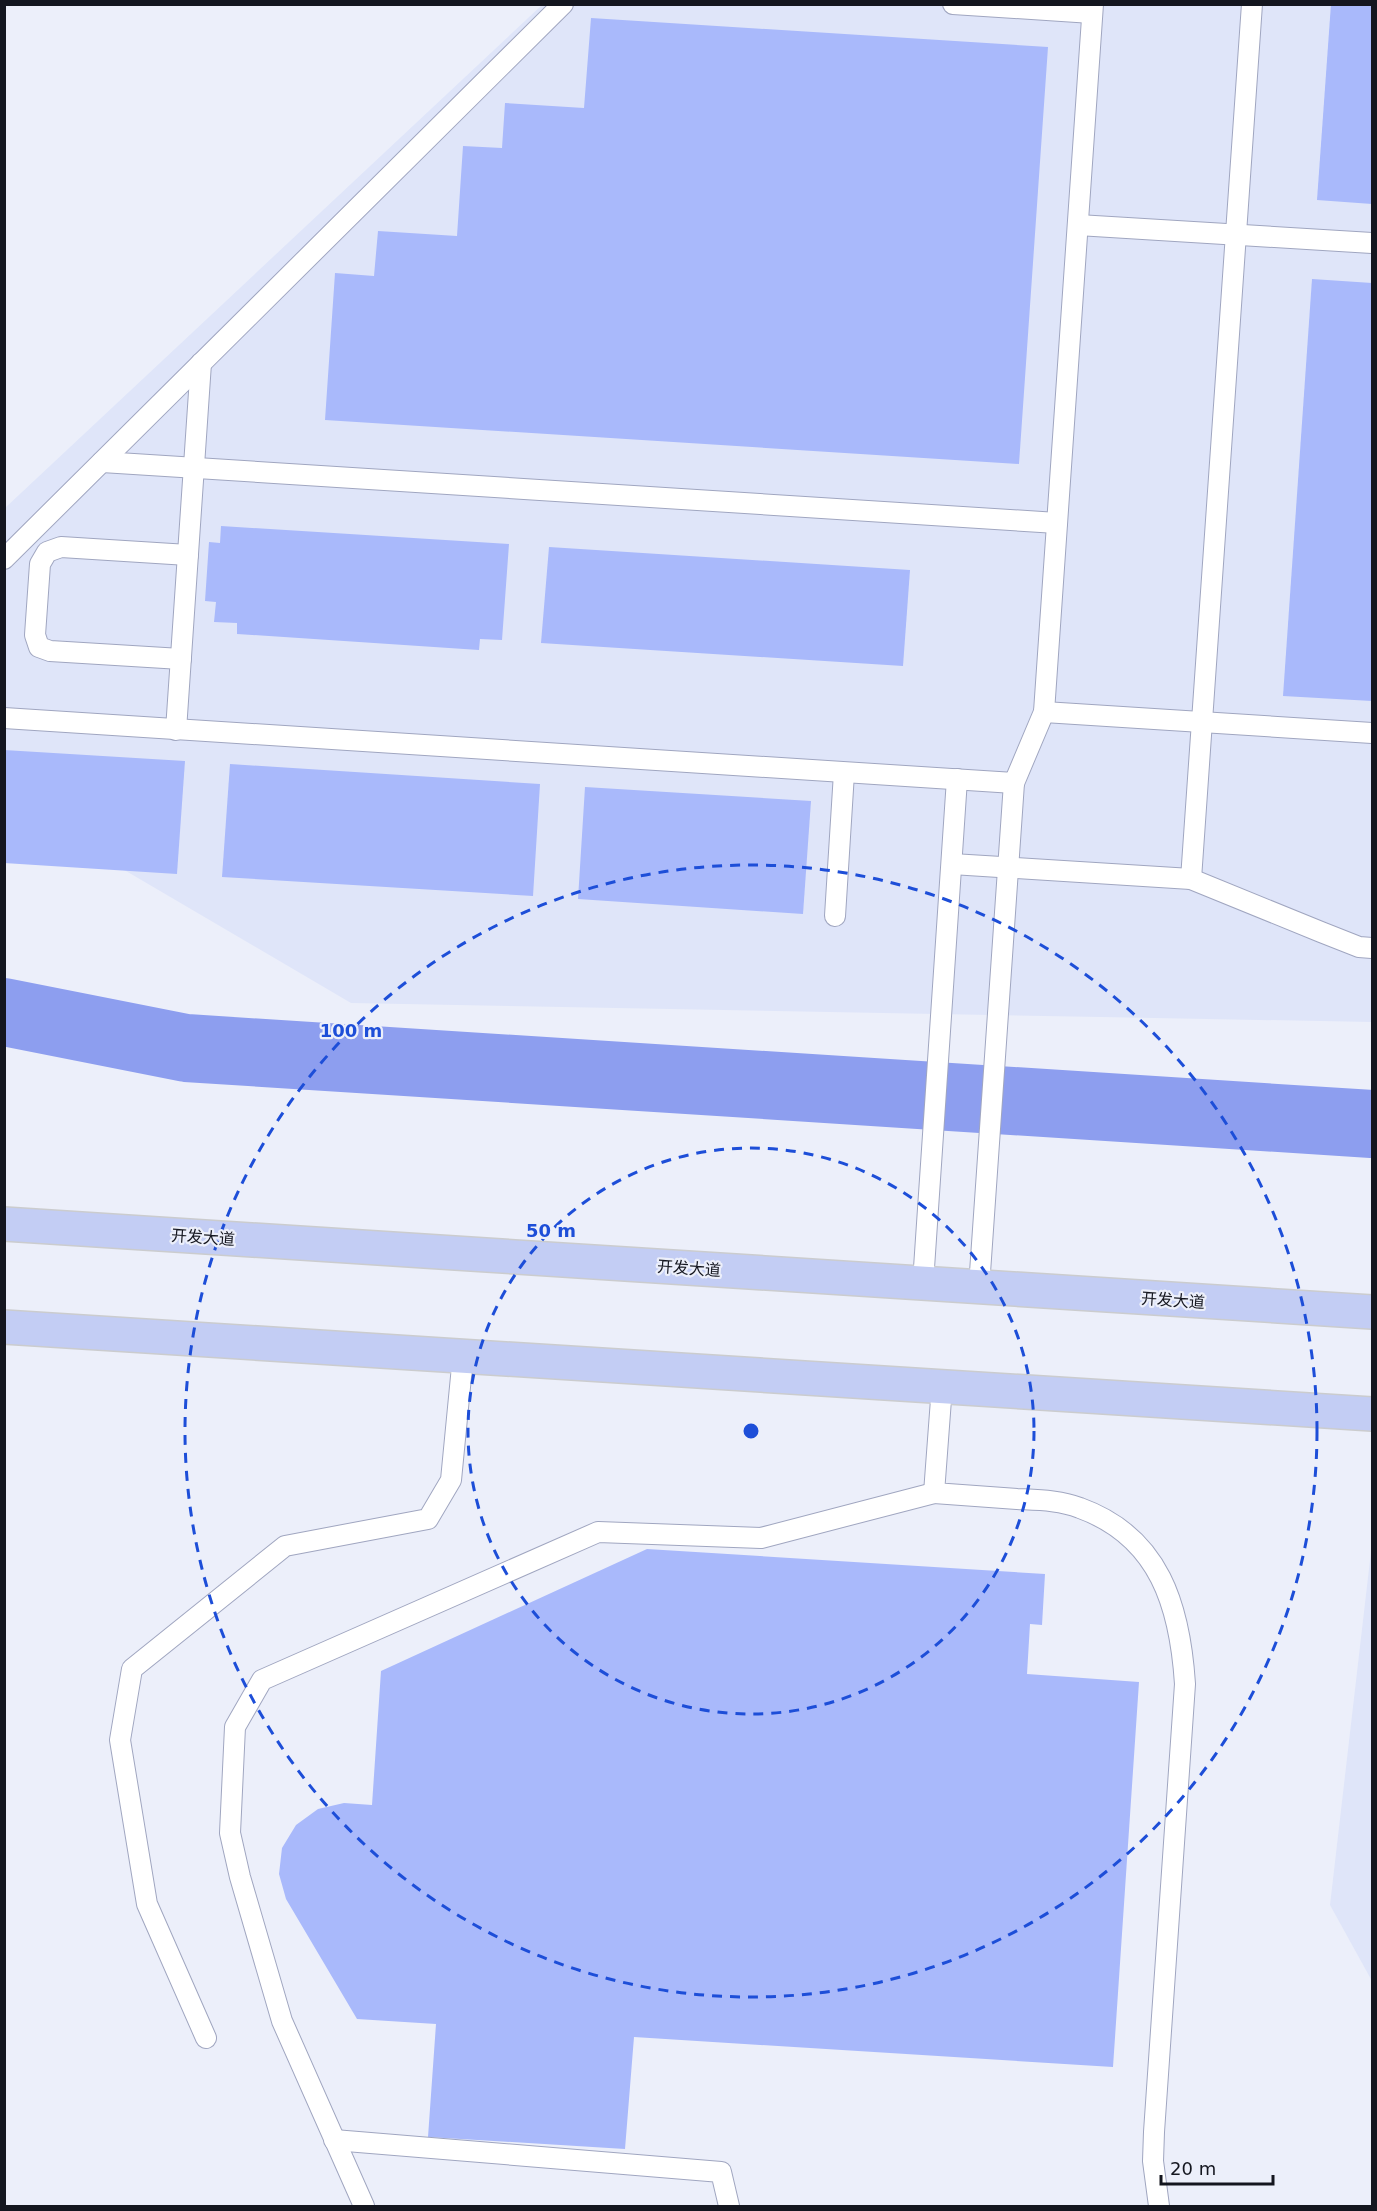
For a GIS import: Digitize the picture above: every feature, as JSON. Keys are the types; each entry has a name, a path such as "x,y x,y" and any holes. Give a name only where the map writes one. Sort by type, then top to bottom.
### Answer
{"main road":[{"name":"开发大道","path":"4,1224 1372,1312"},
{"path":"4,1327 1372,1414"}],"lane":[{"path":"4,559 564,4"},
{"path":"953,4 1093,9 1044,712 1014,783 979,1287"},
{"path":"1191,879 1252,4"},
{"path":"1078,225 1372,243"},
{"path":"176,730 201,363"},
{"path":"102,462 1057,523"},
{"path":"181,659 50,651 39,647 35,635 40,564 47,552 61,547 188,555"},
{"path":"1044,712 1372,733"},
{"path":"4,718 1014,783"},
{"path":"835,916 844,772"},
{"path":"922,1283 957,779"},
{"path":"951,864 1191,879 1359,947 1372,948"},
{"path":"206,2038 147,1904 120,1740 132,1669 285,1546 428,1519 451,1480 463,1356"},
{"path":"934,1493 942,1386"},
{"path":"364,2206 282,2021 240,1877 230,1833 235,1727 262,1680 598,1532 761,1538 934,1493 1050,1501 1079,1507 1105,1519 1128,1536 1148,1558 1163,1582 1174,1610 1182,1646 1185,1684 1154,2132 1153,2161 1159,2206"},
{"path":"334,2140 721,2172 729,2206"}],"shaded area":[{"path":"542,5 1372,5 1372,1022 351,1003 5,800 5,508"},
{"path":"1372,1543 1372,1981 1330,1905"}],"building":[{"path":"1331,4 1372,4 1372,204 1317,200"},
{"path":"591,18 1048,47 1019,464 325,420 335,273 374,276 378,231 457,236 463,146 502,148 505,103 584,108"},
{"path":"1312,279 1372,283 1372,701 1283,696"},
{"path":"221,526 509,544 502,640 480,639 479,650 237,634 237,623 214,622 216,602 205,601 209,542 220,543"},
{"path":"549,547 910,570 903,666 541,643"},
{"path":"4,750 185,761 177,874 4,863"},
{"path":"230,764 540,784 533,896 222,877"},
{"path":"585,787 811,801 803,914 578,899"},
{"path":"647,1549 1045,1574 1042,1625 1030,1624 1027,1674 1139,1682 1113,2067 634,2037 625,2149 428,2137 436,2024 357,2019 286,1899 279,1874 282,1848 296,1825 318,1809 344,1803 372,1805 381,1671"}],"waterway":[{"path":"4,1012 186,1048 1372,1124"}]}
